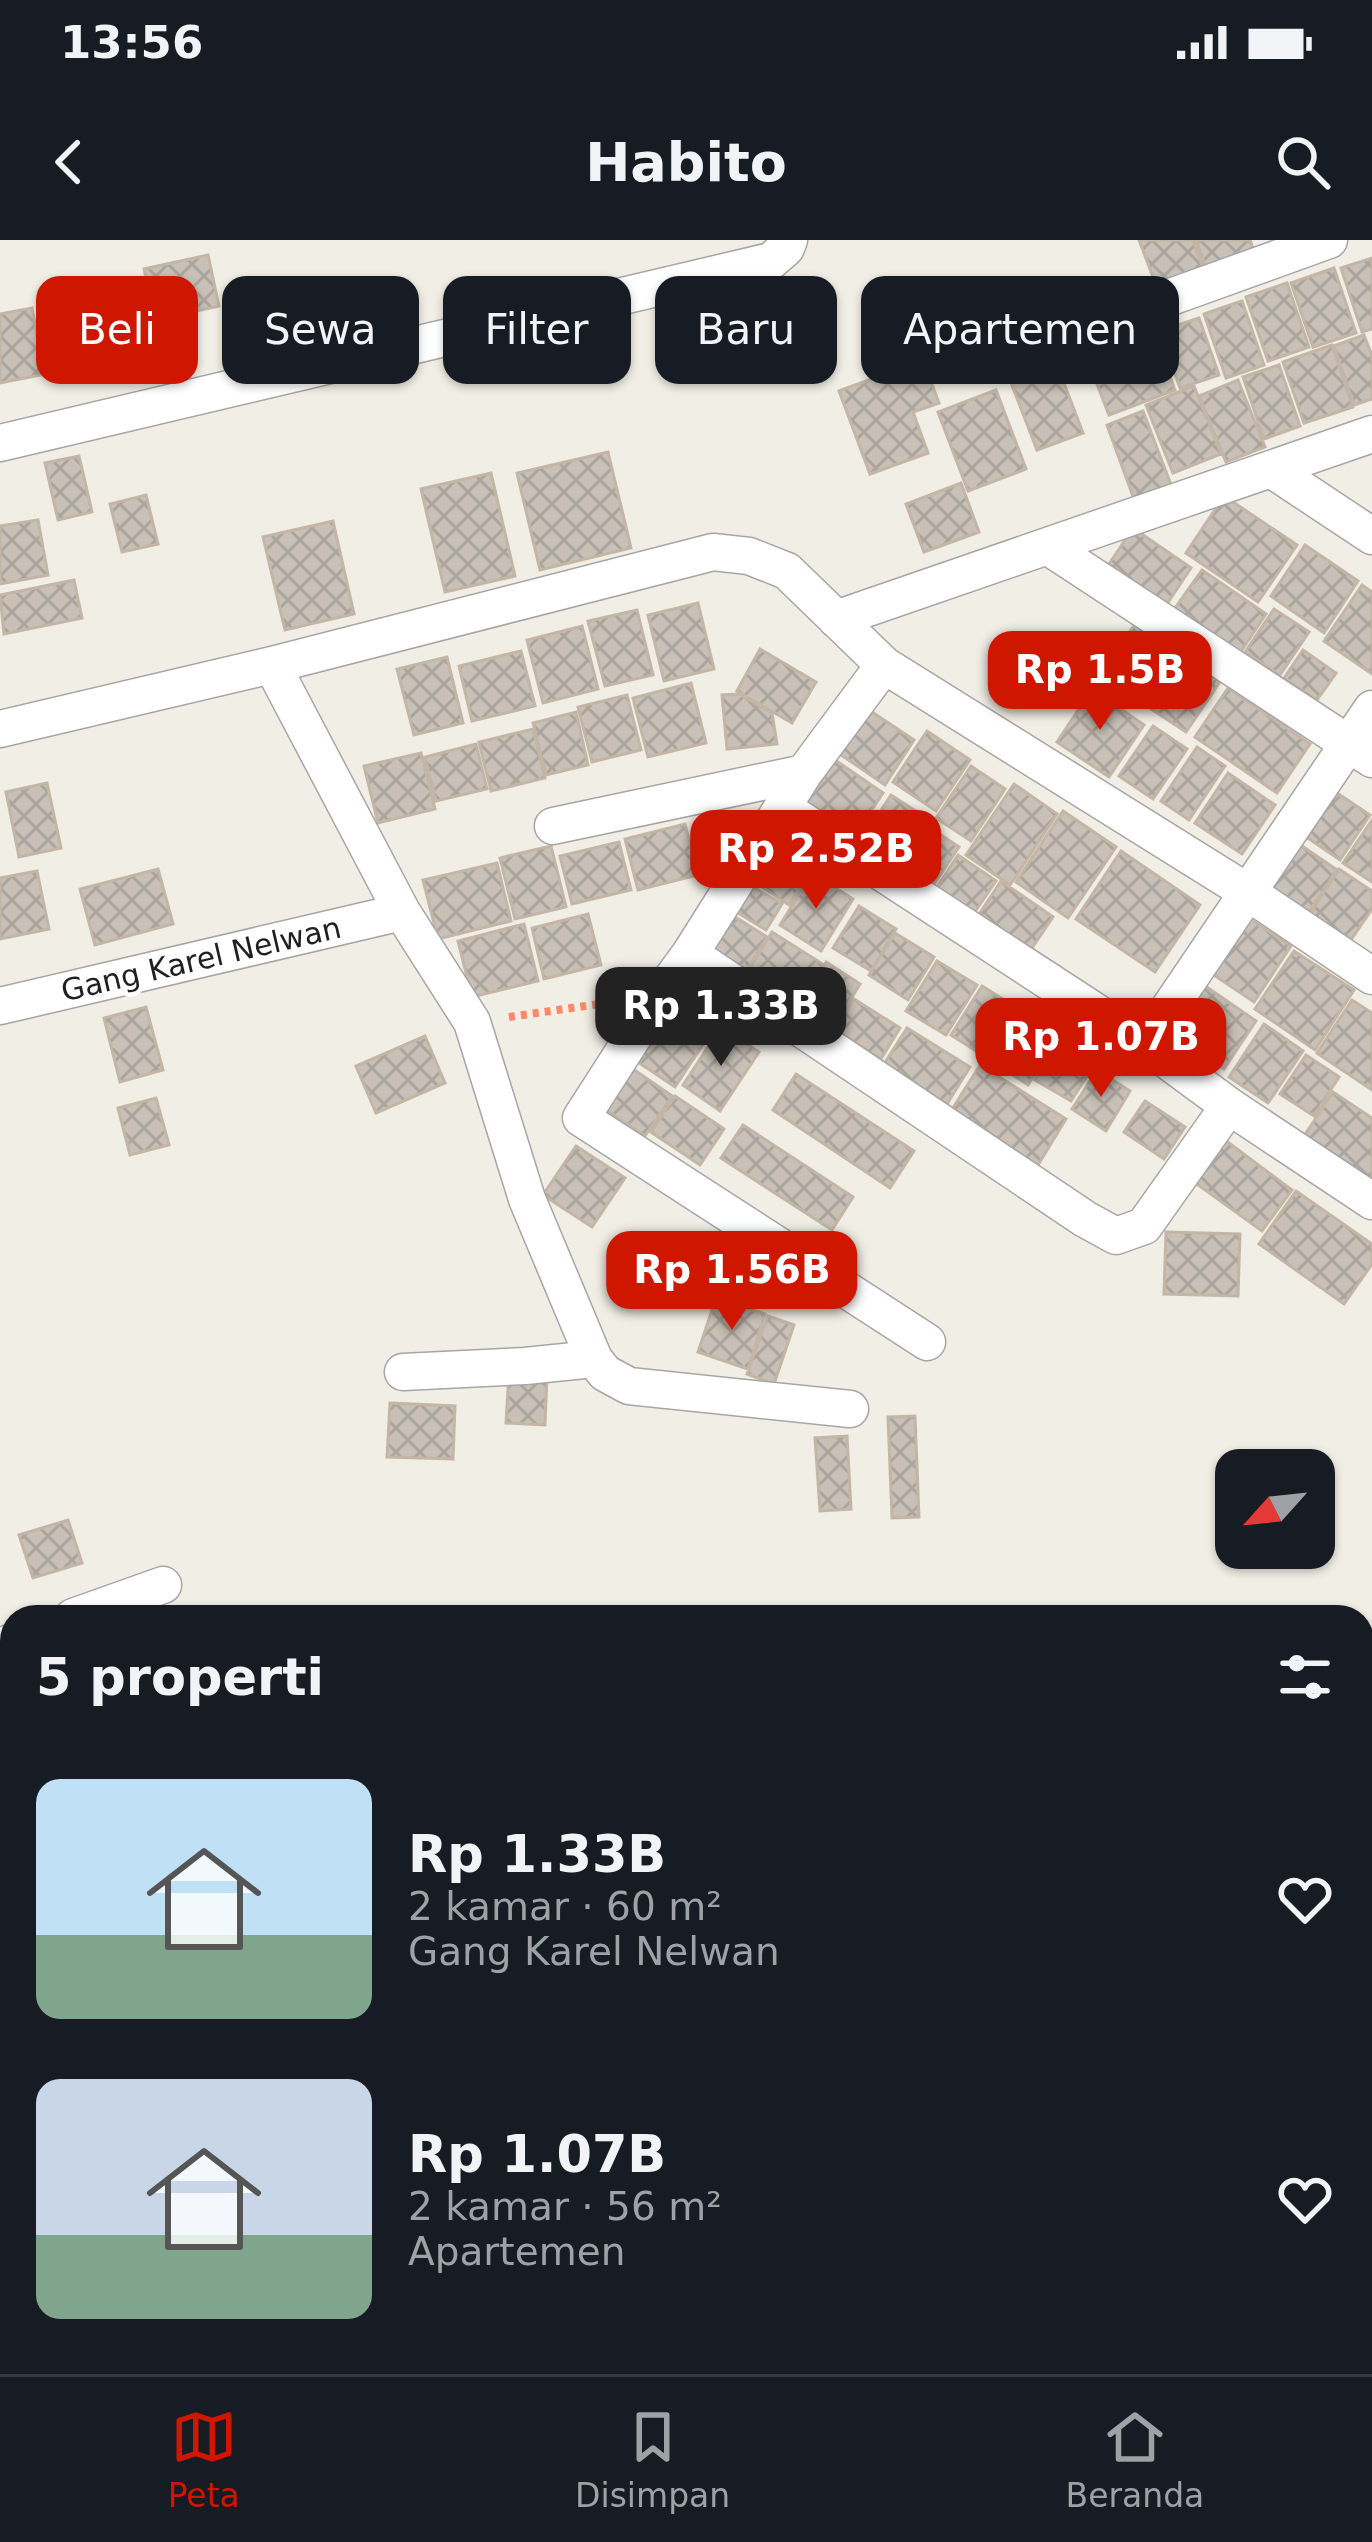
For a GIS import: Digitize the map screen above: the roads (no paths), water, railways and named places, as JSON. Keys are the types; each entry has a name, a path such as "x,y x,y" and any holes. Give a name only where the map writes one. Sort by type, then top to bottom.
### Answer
{"street":[{"path":"0,442 771,261 789,240"},
{"path":"1179,294 1329,240"},
{"path":"836,619 1372,434"},
{"path":"1271,469 1372,536"},
{"path":"1047,546 1360,751"},
{"path":"0,729 713,552 748,556 787,571 884,665 1249,892 1372,976"},
{"path":"272,665 402,911 472,1022 527,1199 594,1359 605,1373 629,1386 850,1409"},
{"path":"884,665 804,773 580,1118 927,1342"},
{"path":"1145,1044 1249,892 1360,751 1372,709"},
{"path":"553,826 804,773"},
{"path":"783,808 1145,1044 1372,1202"},
{"name":"Gang Karel Nelwan","path":"0,1006 402,911"},
{"path":"690,954 1116,1236 1144,1226 1228,1106"},
{"path":"404,1372 594,1359"},
{"path":"107,1605 163,1585"}]}
